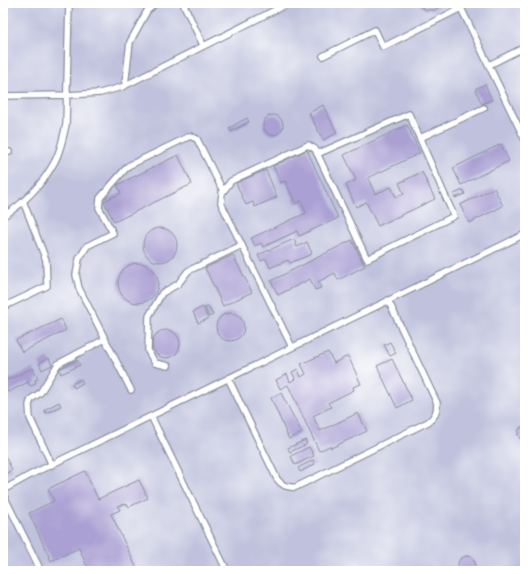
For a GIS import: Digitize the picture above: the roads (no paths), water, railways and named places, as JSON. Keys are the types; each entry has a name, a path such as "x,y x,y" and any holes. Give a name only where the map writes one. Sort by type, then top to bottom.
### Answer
{"lane":[{"path":"3,216 23,201 44,180 56,160 66,125 68,95 69,3"},
{"path":"125,85 130,42 147,10 156,3"},
{"path":"183,3 203,46"},
{"path":"3,96 100,93 125,85 288,3"},
{"path":"324,56 375,30 383,47 461,8 525,140"},
{"path":"488,65 525,47"},
{"path":"420,138 484,108"},
{"path":"292,347 221,203 222,192 230,181 308,145 315,149 317,154 367,259 454,216 409,114 317,154"},
{"path":"131,390 79,288 76,275 79,259 87,246 113,233 99,208 100,198 128,166 190,136 197,139 223,191"},
{"path":"3,306 47,286 46,260 23,201"},
{"path":"3,490 228,378 525,234"},
{"path":"168,366 155,363 148,351 149,316 162,293 178,284 188,271 242,245"},
{"path":"228,378 277,479 281,484 290,488 296,487 428,422 436,414 437,403 388,300"},
{"path":"52,465 30,418 29,405 31,399 40,393 58,364 105,339"},
{"path":"151,416 227,571"},
{"path":"3,494 41,571"}]}
